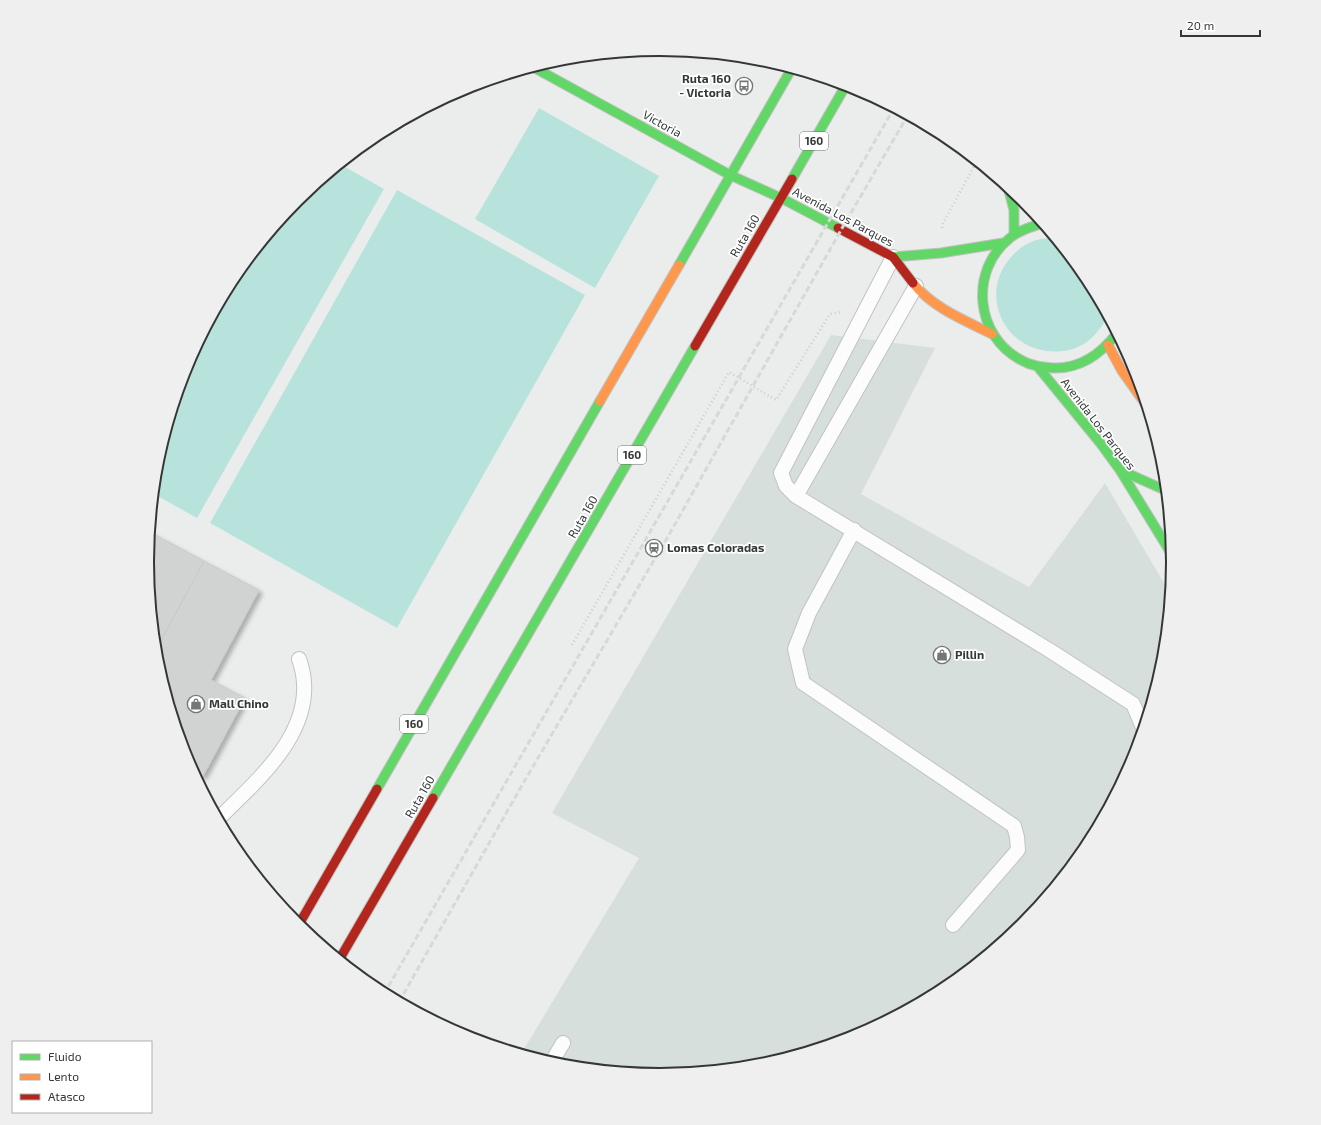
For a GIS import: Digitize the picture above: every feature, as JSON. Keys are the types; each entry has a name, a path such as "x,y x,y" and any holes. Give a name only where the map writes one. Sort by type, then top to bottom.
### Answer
{"main road":[{"name":"Victoria","path":"540,71 730,175 781,198"},
{"name":"160","path":"301,920 789,72"},
{"name":"Ruta 160","path":"342,955 843,91"},
{"path":"1011,197 1014,207 1014,234"},
{"name":"Avenida Los Parques","path":"781,198 893,257 916,286 933,302 952,314 992,334"},
{"name":"Avenida Los Parques","path":"1037,225 1014,234 1003,243 992,256 985,271 981,287 982,304 985,320 992,334 1001,346 1024,362 1038,367 1054,369 1083,363 1097,355 1114,337"},
{"name":"Avenida Los Parques","path":"893,257 941,253 1003,243"},
{"path":"1108,345 1122,371 1137,392"},
{"name":"Avenida Los Parques","path":"1038,367 1101,444 1120,470 1167,546"},
{"path":"1120,470 1162,489"}],"lane":[{"path":"893,257 781,473 786,486 796,496 1049,650 1133,704 1141,722"},
{"path":"796,496 916,286"},
{"path":"854,530 809,613 795,649 802,683 1014,826 1018,850 953,925"},
{"path":"222,815 261,778 285,746 294,728 301,712 305,695 303,671 299,659"},
{"path":"554,1057 563,1043"}],"path":[{"path":"572,645 729,372 776,400 830,314 867,306"}],"shaded area":[{"path":"539,108 659,176 595,288 475,219"},
{"path":"345,167 384,189 197,518 158,496 171,431 181,400 206,338 239,281 259,254 302,204"},
{"path":"397,190 585,295 397,628 210,523"},
{"path":"1048,238 1062,254 1082,281 1105,320 1090,339 1084,344 1071,350 1043,350 1025,344 1011,333 1002,319 997,302 997,285 1003,268 1016,252 1033,241"},
{"path":"831,335 935,348 861,494 1029,587 1105,483 1166,587 1163,629 1157,661 1150,694 1140,725 1115,787 1082,844 1062,871 1019,921 969,964 942,984 885,1017 823,1042 792,1052 727,1065 660,1069 594,1065 523,1050 639,858 552,813"}],"building":[{"path":"155,535 204,561 160,642 155,596"},
{"path":"204,561 259,590 211,680 245,698 203,776 201,775 193,756 171,694 160,642"}],"railway":[{"path":"387,989 892,112"},
{"path":"401,998 521,787 670,533 841,230 905,119"}],"traffic: fast":[{"path":"540,71 730,175 781,198 838,228"},
{"path":"679,265 789,72"},
{"path":"792,179 843,91"},
{"path":"1010,197 1014,210 1014,234"},
{"path":"1037,225 1021,231 1010,238 997,251 988,267 983,284 983,302 986,319 994,335 1006,349 1021,360 1033,365 1053,368 1073,366 1090,359 1114,337"},
{"path":"893,257 941,253 1003,243"},
{"path":"433,798 695,346"},
{"path":"1038,367 1101,444 1120,470 1167,546"},
{"path":"377,789 600,401"},
{"path":"1120,470 1162,489"}],"traffic: slow":[{"path":"600,401 679,265"},
{"path":"913,283 930,300 939,306 992,334"},
{"path":"1108,345 1122,371 1137,392"}],"traffic: jam":[{"path":"695,346 792,179"},
{"path":"838,228 893,257 913,283"},
{"path":"301,920 377,789"},
{"path":"342,955 433,798"}],"place":[{"name":"Ruta 160 - Victoria","path":"744,86"},
{"name":"Lomas Coloradas","path":"654,548"},
{"name":"Pillin","path":"942,655"},
{"name":"Mall Chino","path":"196,704"}]}
